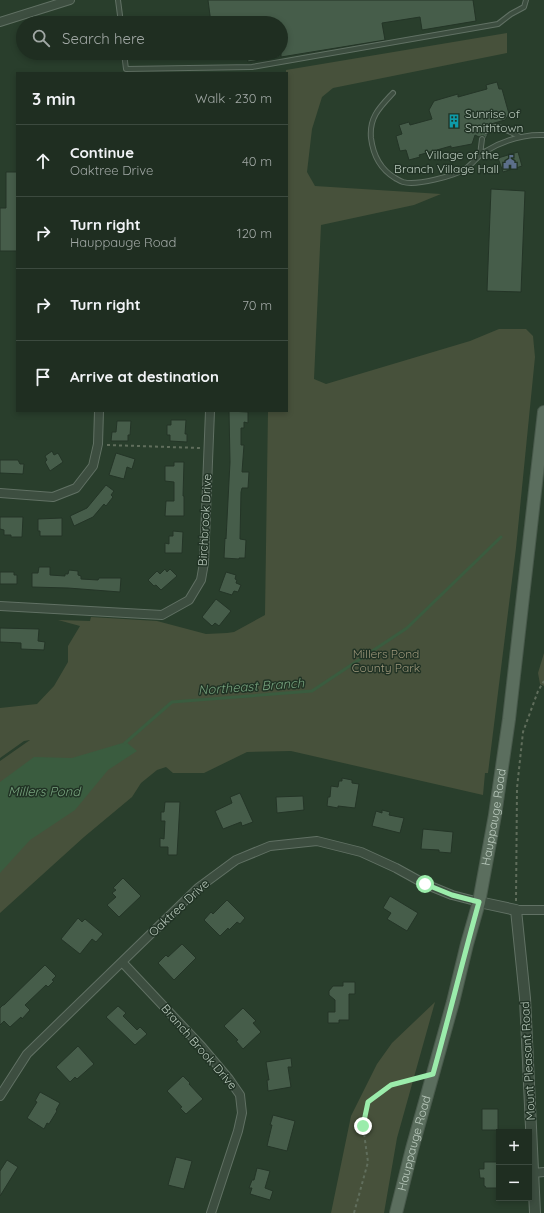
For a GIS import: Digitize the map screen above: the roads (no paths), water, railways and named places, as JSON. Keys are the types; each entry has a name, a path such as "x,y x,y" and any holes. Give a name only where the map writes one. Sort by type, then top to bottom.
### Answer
{"main road":[{"name":"Hauppauge Road","path":"396,1213 479,902 495,815 509,719 544,412"}],"street":[{"path":"19,16 70,0"},
{"path":"0,22 16,17"},
{"path":"0,494 53,497 76,488 93,466 98,444 99,412"},
{"name":"Birchbrook Drive","path":"0,606 162,615 189,600 201,580 204,563 210,412"},
{"name":"Oaktree Drive","path":"0,1096 27,1054 198,888 236,860 270,846 317,841 361,852 396,868 425,884 452,895 479,902"},
{"path":"479,902 516,910 544,910"},
{"name":"Mount Pleasant Road","path":"516,910 525,998 535,1213"},
{"name":"Branch Brook Drive","path":"122,962 202,1047 229,1079 240,1095 242,1113 238,1131 211,1213"},
{"path":"533,1173 544,1172"}],"lane":[{"path":"118,0 120,16"},
{"path":"125,60 126,69 252,67 498,24 511,14 524,7 526,0"},
{"path":"393,93 374,116 370,130 371,140 375,155 380,165 390,175 403,182 420,182 440,179 465,169 485,151 520,137 544,135"},
{"path":"486,131 490,128 497,127 520,137"},
{"path":"480,155 482,139"}],"water":[{"name":"Millers Pond","path":"126,742 137,751 108,770 75,810 30,840 0,873 0,782 34,757 72,758"}],"waterway":[{"name":"Northeast Branch","path":"125,743 172,702 312,691 407,628 501,537"}],"place":[{"name":"Sunrise of Smithtown","path":"454,121"},
{"name":"Village of the Branch Village Hall","path":"510,162"}],"park label":[{"name":"Millers Pond County Park","path":"386,661"}]}
